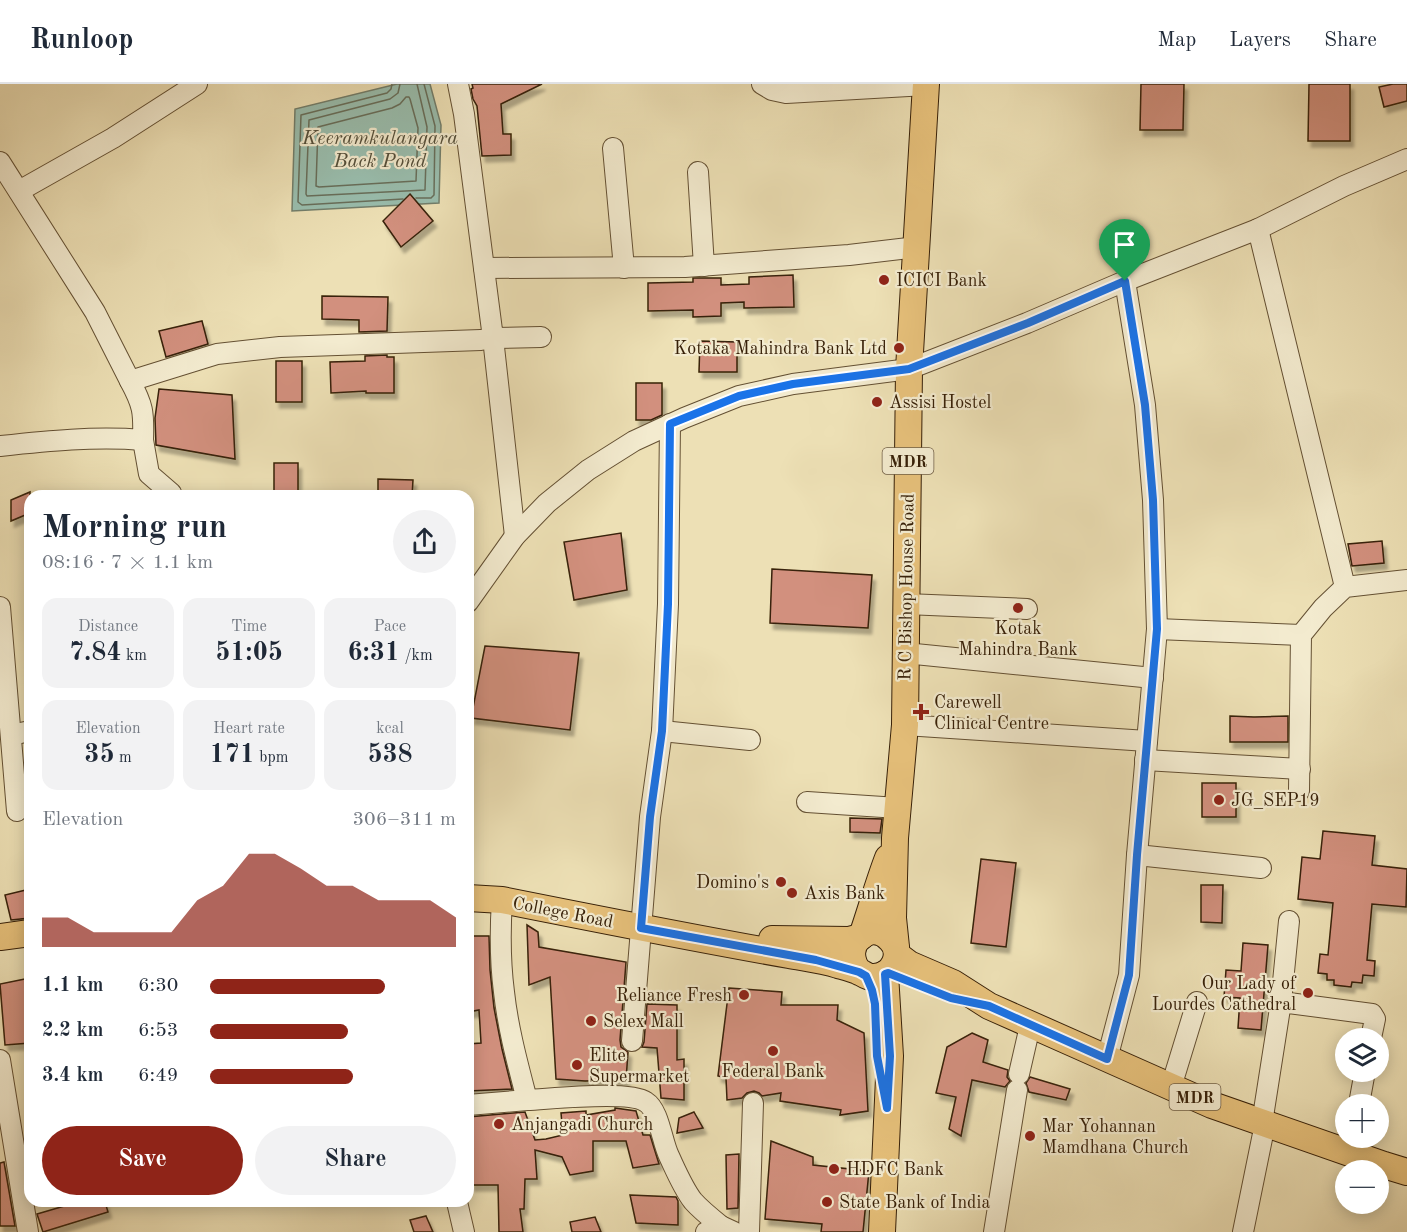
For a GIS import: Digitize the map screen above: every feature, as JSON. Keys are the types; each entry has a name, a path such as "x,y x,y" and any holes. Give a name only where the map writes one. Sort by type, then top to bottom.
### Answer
{"main road":[{"name":"R C Bishop House Road","path":"895,838 904,725 909,369 926,85"},
{"path":"882,966 854,966 852,950 867,922 877,886 895,838"},
{"path":"882,1232 890,1056 882,966 893,918 895,838"},
{"name":"College Road","path":"474,898 502,900 727,944"},
{"path":"861,936 868,933 882,933 893,941 882,966"},
{"path":"0,937 24,934"},
{"name":"MDR","path":"727,944 776,939 849,940 861,936"},
{"name":"MDR","path":"727,944 816,960 882,966 909,963 953,983 989,1006 1030,1026 1212,1105 1264,1123 1335,1141"},
{"name":"MDR","path":"1358,1148 1407,1172"}],"street":[{"path":"19,191 113,138 197,84"},
{"path":"458,84 464,114 493,338 515,536"},
{"path":"762,84 772,90 786,93 926,85"},
{"path":"613,148 624,268"},
{"path":"474,594 515,536 547,503 588,470 634,441 670,424 739,396 793,384 909,369 1258,229 1344,186 1407,159"},
{"path":"0,162 95,312 140,401 144,418 143,440 149,474 168,490"},
{"path":"698,172 704,266"},
{"path":"1258,229 1345,587"},
{"path":"484,268 685,267 849,255 916,247"},
{"path":"1107,1059 1129,975 1157,629 1153,500 1145,405 1125,281"},
{"path":"130,381 217,354 280,346 541,337"},
{"path":"632,1041 650,817 662,731 668,604 670,424"},
{"path":"0,446 114,438 143,440"},
{"path":"1299,791 1301,635 1323,608 1345,587 1407,580"},
{"path":"906,604 1027,609"},
{"path":"0,607 20,733 16,811"},
{"path":"1157,629 1301,635"},
{"path":"905,652 1153,678"},
{"path":"904,725 1146,750 1300,769"},
{"path":"662,731 750,740"},
{"path":"807,802 898,808"},
{"path":"1137,855 1261,868"},
{"path":"502,900 500,941 504,993 510,1032 527,1100"},
{"path":"1243,1232 1264,1123 1281,1002 1289,921"},
{"path":"1171,1087 1197,1002"},
{"path":"1281,1002 1372,1014 1375,1019 1373,1028"},
{"path":"994,1232 1018,1082 1030,1026"},
{"path":"0,1060 28,1232"},
{"path":"474,1104 600,1096 635,1097 646,1101 653,1108 667,1153 677,1174 694,1201 721,1230"},
{"path":"749,1232 753,1103"},
{"path":"458,1207 464,1232"}],"water":[{"name":"Keeramkulangara Back Pond","path":"397,84 430,84 441,125 439,203 292,211 295,109"}],"building":[{"path":"472,84 542,84 501,104 503,134 511,134 511,155 482,156 477,106 473,99"},
{"path":"1141,84 1184,84 1183,130 1140,130"},
{"path":"1309,84 1350,84 1350,141 1308,141"},
{"path":"1407,84 1407,101 1384,107 1379,87"},
{"path":"410,194 433,221 401,247 383,221"},
{"path":"793,275 794,307 744,308 744,302 721,303 721,316 693,317 693,310 648,311 648,283 693,282 693,278 721,278 721,285 749,284 749,277"},
{"path":"322,296 388,297 387,331 359,332 359,320 322,319"},
{"path":"202,321 208,344 166,357 159,331"},
{"path":"700,341 737,342 737,372 699,372"},
{"path":"387,355 387,357 394,357 394,393 366,393 366,391 331,393 330,362 365,361 365,356"},
{"path":"276,361 302,361 302,402 276,402"},
{"path":"636,383 662,383 662,415 651,420 636,420"},
{"path":"159,389 232,395 235,459 156,445 155,418"},
{"path":"274,463 298,463 298,490 274,490"},
{"path":"378,479 413,480 412,490 378,490"},
{"path":"24,495 24,516 11,521 11,500"},
{"path":"621,533 627,590 574,600 564,542"},
{"path":"1382,541 1384,563 1352,566 1348,544"},
{"path":"772,569 872,575 868,628 770,623"},
{"path":"485,646 579,653 570,730 474,718 474,703"},
{"path":"1230,716 1288,716 1288,742 1230,742"},
{"name":"JG_SEP19","path":"1202,783 1236,783 1236,817 1202,817"},
{"path":"850,818 882,819 880,833 850,832"},
{"path":"1323,831 1375,836 1372,865 1407,869 1406,907 1372,904 1367,960 1375,961 1374,976 1363,975 1362,983 1352,982 1351,987 1334,985 1334,980 1327,980 1327,974 1318,973 1320,954 1328,955 1333,903 1298,899 1302,857 1320,859"},
{"path":"981,859 1016,863 1006,947 971,943"},
{"path":"1201,885 1223,885 1222,923 1201,922"},
{"path":"24,890 24,919 11,920 5,895"},
{"name":"Selex Mall","path":"527,925 538,932 539,947 626,962 620,1040 621,1047 628,1052 626,1080 556,1079 550,977 529,985"},
{"path":"474,936 489,936 494,1008 512,1089 474,1091 474,1044 481,1043 479,1010 474,1011"},
{"path":"1243,943 1268,945 1261,1030 1238,1028 1240,998 1224,997 1226,970 1241,971"},
{"path":"24,979 24,1043 5,1045 0,984"},
{"path":"729,988 782,992 781,1005 838,1005 837,1020 864,1033 868,1111 840,1115 841,1110 780,1101 781,1093 762,1096 754,1091 742,1098 727,1100 726,1078 718,1076"},
{"path":"647,1004 677,1005 677,1060 684,1059 684,1100 661,1098 657,1048 642,1047"},
{"path":"972,1033 988,1040 983,1062 1008,1070 1007,1077 1010,1081 1005,1087 972,1080 961,1136 949,1129 956,1097 936,1093 947,1047"},
{"path":"1030,1077 1070,1089 1066,1100 1029,1092 1026,1083"},
{"path":"615,1108 636,1111 643,1135 650,1135 659,1164 633,1168 626,1141 593,1141 593,1171 570,1175 562,1157 535,1150 537,1179 525,1179 524,1209 520,1209 523,1232 499,1232 498,1185 474,1185 474,1116 525,1112 535,1140 563,1135 561,1113 586,1111 586,1115 615,1110"},
{"path":"694,1112 703,1128 677,1133 679,1118"},
{"path":"771,1141 813,1157 813,1165 869,1171 863,1232 821,1232 822,1224 765,1219"},
{"path":"739,1154 738,1208 727,1209 726,1155"},
{"path":"4,1162 15,1226 0,1226 0,1163"},
{"path":"630,1195 676,1197 678,1225 636,1223"},
{"path":"61,1207 106,1207 108,1212 43,1232 37,1214"},
{"path":"426,1216 433,1232 414,1232 410,1220"},
{"path":"595,1217 601,1232 572,1232 570,1222"}],"place":[{"name":"ICICI Bank","path":"884,280"},
{"name":"Kotaka Mahindra Bank Ltd","path":"899,348"},
{"name":"Assisi Hostel","path":"877,402"},
{"name":"Kotak Mahindra Bank","path":"1018,608"},
{"name":"Carewell Clinical Centre","path":"921,712"},
{"name":"JG_SEP19","path":"1219,800"},
{"name":"Domino's","path":"781,882"},
{"name":"Axis Bank","path":"792,893"},
{"name":"Our Lady of Lourdes Cathedral","path":"1308,993"},
{"name":"Reliance Fresh","path":"744,995"},
{"name":"Selex Mall","path":"591,1021"},
{"name":"Federal Bank","path":"773,1051"},
{"name":"Elite Supermarket","path":"577,1065"},
{"name":"Anjangadi Church","path":"499,1124"},
{"name":"Mar Yohannan Mamdhana Church","path":"1030,1136"},
{"name":"HDFC Bank","path":"834,1169"},
{"name":"State Bank of India","path":"827,1202"}],"route":[{"path":"1125,281 1145,405 1153,500 1157,629 1129,975 1107,1059 989,1006 951,998 888,973 885,974 890,1056 887,1108 877,1056 875,1004 866,976 816,960 641,928 650,817 662,731 668,604 670,424 739,396 793,384 909,369 1028,323 1125,281"}]}
